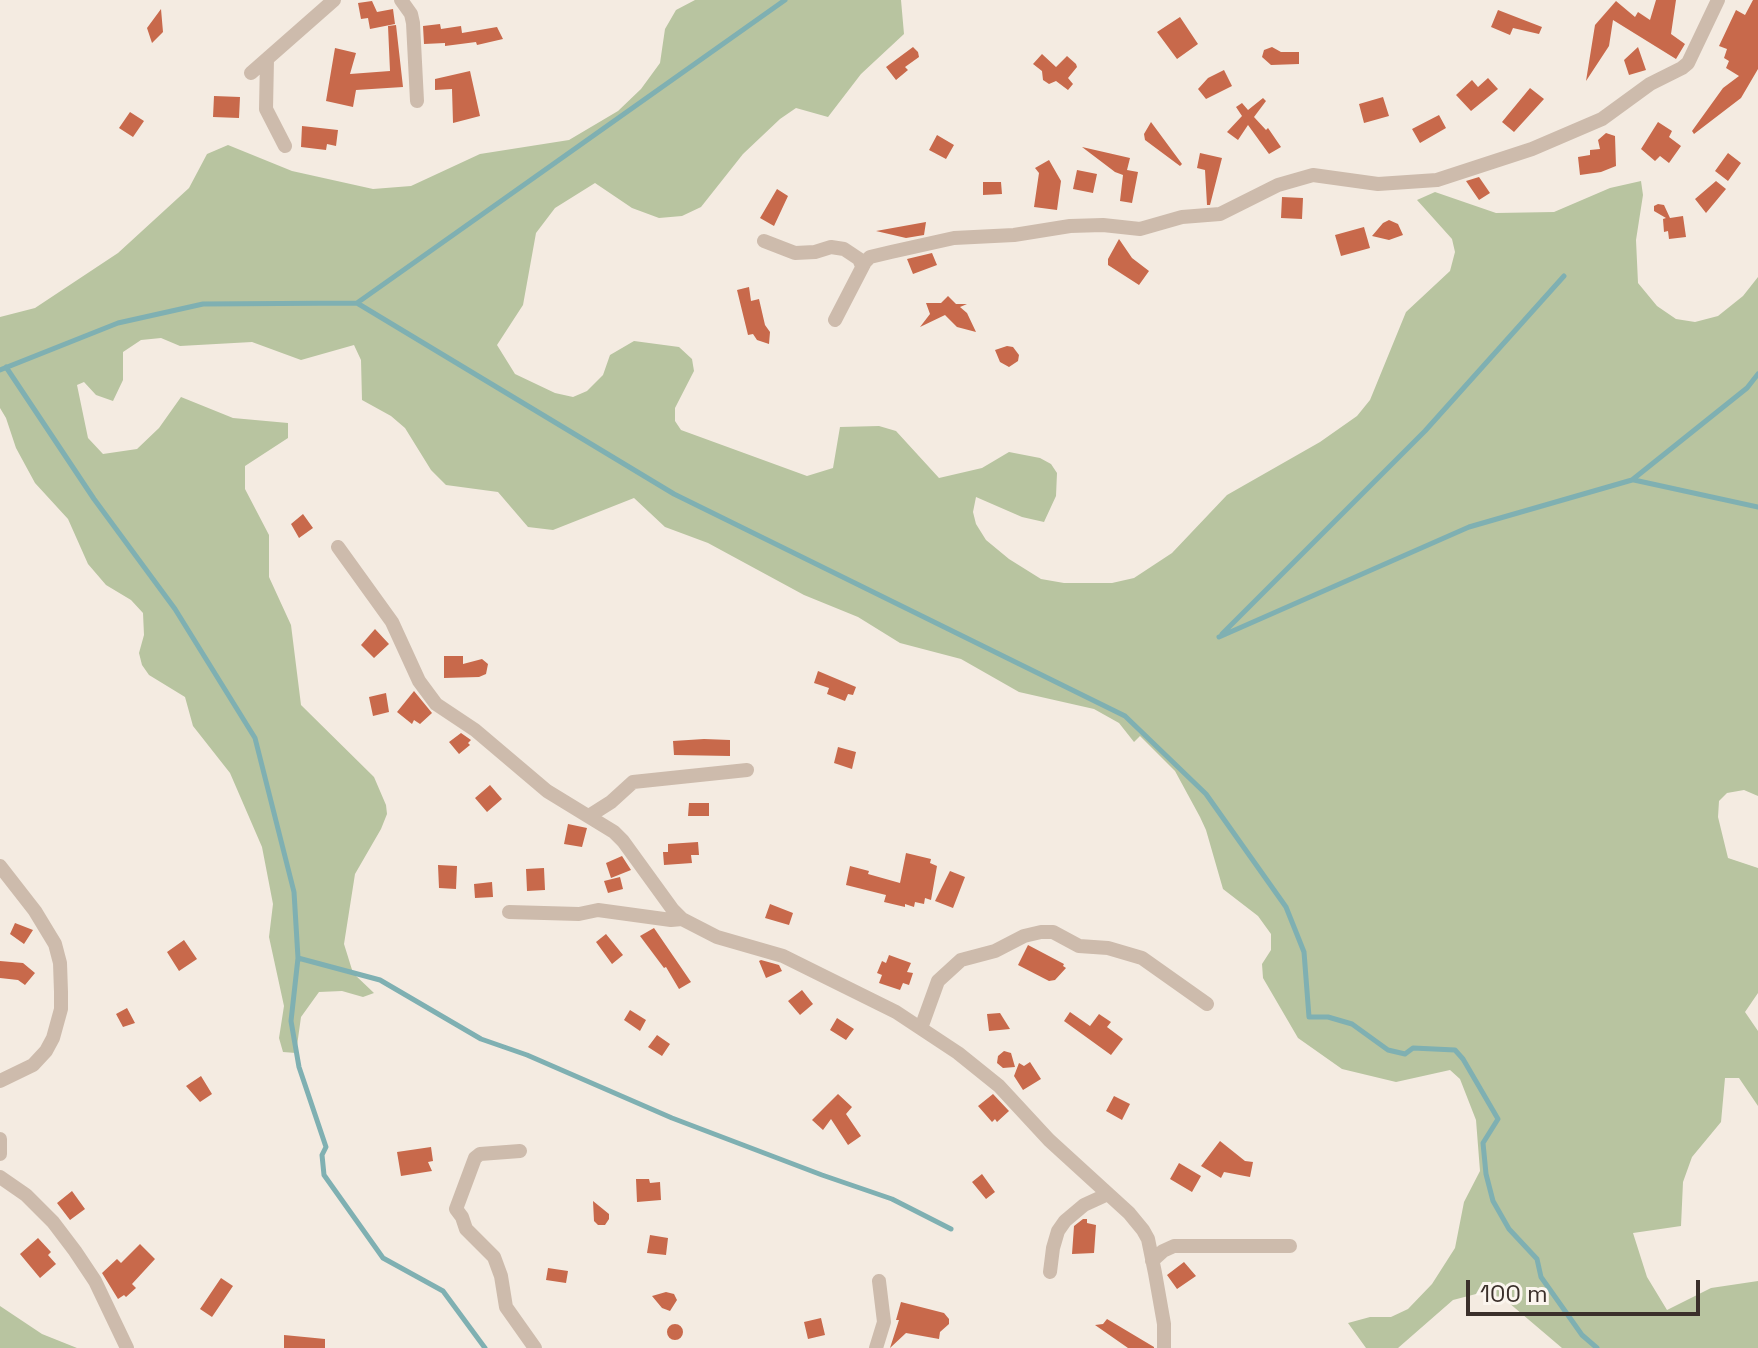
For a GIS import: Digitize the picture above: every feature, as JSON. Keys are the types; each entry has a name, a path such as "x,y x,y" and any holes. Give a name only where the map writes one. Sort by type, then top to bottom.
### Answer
{"street":[{"path":"251,73 334,0"},
{"path":"401,0 413,23 417,101"},
{"path":"835,320 862,266 870,257 954,238 1014,235 1070,226 1103,225 1140,229 1182,217 1231,210 1278,185 1313,175 1378,184 1437,180 1488,165 1602,119 1650,84 1682,68 1688,63 1718,0"},
{"path":"267,59 266,109 285,146"},
{"path":"764,241 795,253 831,247 844,249 859,259 862,266"},
{"path":"338,547 401,636 411,668 436,704 475,730 547,791 623,841 682,919 717,937 783,956 896,1012 999,1086 1049,1140 1143,1230 1148,1239 1164,1324 1164,1348"},
{"path":"589,816 633,782 747,770"},
{"path":"0,866 35,911 55,944 60,963 61,992 61,1009 46,1051 33,1065 0,1081"},
{"path":"509,912 579,914 609,911 682,919"},
{"path":"921,1028 938,981 961,960 995,951 1024,936 1041,932 1053,932 1079,946 1108,948 1142,958 1207,1004"},
{"path":"0,1139 0,1154"},
{"path":"520,1151 478,1155 456,1209 466,1229 494,1257 506,1307 535,1348"},
{"path":"0,1177 26,1195 53,1222 75,1251 95,1281 127,1348"},
{"path":"1050,1272 1058,1231 1065,1221 1084,1205 1108,1194"},
{"path":"1152,1261 1174,1246 1290,1246"},
{"path":"876,1348 884,1322 879,1281"}],"green space":[{"path":"695,0 901,0 904,34 861,74 828,117 796,108 780,119 743,154 701,207 682,216 659,218 632,208 595,183 555,208 536,233 523,305 497,345 515,374 555,393 573,397 587,391 603,375 610,355 634,341 679,347 692,359 694,371 675,408 675,421 681,430 807,476 833,468 840,427 879,426 896,431 939,478 982,468 1009,452 1040,458 1051,464 1057,473 1056,496 1044,522 1022,517 976,497 973,512 986,540 1041,579 1064,583 1112,583 1134,578 1172,553 1227,495 1320,442 1357,416 1370,400 1406,312 1450,271 1455,252 1452,239 1417,200 1435,192 1496,213 1554,212 1610,188 1641,181 1643,195 1636,240 1638,283 1657,306 1676,319 1695,322 1718,316 1743,296 1758,277 1758,796 1744,790 1727,793 1719,801 1718,817 1728,858 1758,868 1758,993 1745,1012 1758,1031 1758,1106 1739,1078 1725,1078 1721,1122 1692,1157 1683,1182 1681,1226 1633,1233 1647,1277 1667,1310 1711,1288 1758,1281 1758,1348 1562,1348 1502,1297 1476,1294 1453,1300 1398,1348 1366,1348 1348,1323 1370,1317 1391,1317 1408,1309 1432,1284 1455,1248 1464,1202 1480,1171 1476,1120 1460,1079 1450,1070 1396,1082 1342,1069 1298,1038 1263,978 1262,964 1271,950 1271,934 1258,916 1223,889 1200,817 1175,771 1140,736 1134,742 1119,723 1094,709 1019,692 961,659 900,643 858,617 804,595 708,543 665,527 634,498 553,530 528,527 498,492 446,485 431,470 405,428 391,416 362,400 361,360 354,345 301,360 252,342 180,346 161,338 141,340 123,352 123,380 113,401 96,395 84,382 77,385 88,438 103,454 137,449 159,428 181,397 233,418 288,423 288,438 245,466 245,489 269,535 269,577 291,625 301,705 374,777 386,805 387,814 381,829 355,874 344,944 353,973 374,993 363,997 342,991 319,992 301,1017 296,1053 283,1052 279,1038 284,1006 269,937 273,904 262,847 230,773 193,726 185,697 149,675 142,665 139,653 144,635 143,613 131,600 106,585 88,564 68,519 35,483 16,448 0,408 0,317 35,308 118,253 189,188 207,154 228,145 292,171 373,189 411,186 480,154 569,140 618,111 641,89 660,63 665,29 676,10"},
{"path":"0,1306 42,1334 77,1348 0,1348"}],"building":[{"path":"1656,0 1676,0 1671,34 1685,44 1676,59 1613,20 1609,46 1586,81 1595,25 1616,1 1635,17 1638,12 1650,20"},
{"path":"1753,0 1758,0 1758,69 1741,98 1694,134 1692,131 1723,88 1739,76 1726,68 1729,61 1724,58 1727,49 1719,46 1736,10 1745,15"},
{"path":"372,1 377,12 393,9 395,24 370,29 368,18 361,19 358,3"},
{"path":"161,9 163,32 152,43 147,28"},
{"path":"1498,10 1542,27 1539,34 1513,28 1510,35 1491,27"},
{"path":"1180,17 1198,44 1177,59 1157,32"},
{"path":"440,24 441,29 461,26 462,33 497,27 503,39 477,45 476,42 445,46 445,43 424,44 423,26"},
{"path":"396,25 403,87 356,90 353,107 326,101 335,48 356,53 350,74 390,71 388,26"},
{"path":"913,47 919,57 905,67 908,70 896,80 886,67"},
{"path":"1272,47 1281,52 1299,52 1299,64 1271,65 1262,57 1264,50"},
{"path":"1638,47 1646,70 1629,75 1624,60"},
{"path":"1042,54 1056,67 1067,56 1076,64 1068,78 1073,84 1068,90 1056,81 1049,84 1043,80 1042,71 1033,64"},
{"path":"1224,70 1232,86 1206,99 1198,89 1208,78"},
{"path":"470,71 480,116 453,123 452,89 435,90 435,79"},
{"path":"1488,78 1498,89 1471,111 1456,95 1472,80 1478,87"},
{"path":"1530,88 1544,99 1514,132 1502,122"},
{"path":"214,96 240,97 239,118 213,117"},
{"path":"1383,97 1389,116 1364,123 1359,104"},
{"path":"1263,98 1266,101 1254,117 1266,130 1268,128 1281,147 1269,154 1248,125 1238,140 1227,132 1242,116 1236,107 1242,103 1248,110"},
{"path":"130,112 144,121 133,137 119,128"},
{"path":"1439,115 1446,128 1420,143 1412,129"},
{"path":"1151,122 1182,164 1180,166 1145,140 1144,134"},
{"path":"1658,122 1672,131 1669,137 1681,146 1669,163 1660,156 1655,161 1641,149"},
{"path":"302,126 338,130 336,146 327,144 326,150 301,147"},
{"path":"1606,133 1615,136 1616,166 1580,175 1578,157 1590,155 1590,150 1600,149 1598,140"},
{"path":"937,135 954,145 946,159 929,150"},
{"path":"1082,147 1130,158 1127,170 1138,172 1132,203 1120,201 1123,175"},
{"path":"1200,153 1222,158 1210,205 1207,205 1205,170 1197,168"},
{"path":"1728,153 1741,163 1728,181 1715,171"},
{"path":"1049,160 1061,181 1057,210 1034,207 1039,173 1035,168"},
{"path":"1077,170 1097,174 1093,193 1073,189"},
{"path":"1479,177 1490,193 1479,200 1466,181"},
{"path":"1716,181 1726,189 1706,213 1695,199"},
{"path":"983,182 1001,182 1002,194 983,195"},
{"path":"777,189 788,196 774,226 760,218"},
{"path":"1282,197 1303,198 1302,219 1281,218"},
{"path":"1664,205 1670,218 1683,216 1686,237 1669,239 1668,231 1664,232 1663,219 1666,218 1654,211 1654,206"},
{"path":"1389,220 1398,224 1403,235 1389,240 1372,236 1383,223"},
{"path":"926,222 924,235 906,238 876,231"},
{"path":"1364,227 1370,248 1341,256 1335,235"},
{"path":"1119,239 1132,258 1149,271 1139,285 1108,265"},
{"path":"932,253 937,265 913,274 907,259"},
{"path":"749,287 751,301 759,299 765,325 770,332 769,344 757,340 753,334 748,335 737,290"},
{"path":"948,296 956,304 967,304 960,307 967,313 976,332 957,327 945,315 920,327 930,314 926,303 941,303"},
{"path":"1013,347 1019,355 1018,361 1009,367 1000,362 995,350"},
{"path":"303,514 313,528 299,538 291,524"},
{"path":"375,629 389,644 374,658 361,645"},
{"path":"444,656 463,656 463,664 482,659 488,664 486,674 444,678"},
{"path":"818,671 856,687 853,695 848,694 845,701 827,694 829,688 814,683"},
{"path":"414,691 432,713 420,724 414,720 412,724 397,712"},
{"path":"386,693 389,712 373,716 369,697"},
{"path":"461,733 471,740 470,745 459,754 449,742"},
{"path":"730,740 730,756 674,755 673,741"},
{"path":"838,747 856,752 852,769 834,763"},
{"path":"490,785 502,799 487,812 475,798"},
{"path":"689,803 709,803 709,816 688,816"},
{"path":"568,824 587,828 582,847 564,844"},
{"path":"698,842 699,855 691,855 692,863 664,865 663,852 668,852 668,844"},
{"path":"906,853 931,859 930,863 937,866 931,900 925,898 924,904 915,902 914,907 905,904 905,907 884,902 886,895 846,885 850,866 900,883"},
{"path":"622,856 631,870 611,878 606,863"},
{"path":"438,865 457,866 456,889 439,888"},
{"path":"544,868 545,890 527,891 526,869"},
{"path":"950,871 965,877 953,908 935,901"},
{"path":"620,877 623,889 608,893 604,881"},
{"path":"492,882 493,897 475,898 474,884"},
{"path":"770,904 793,913 789,925 765,918"},
{"path":"15,923 33,930 24,944 10,934"},
{"path":"654,928 691,982 679,989 666,967 640,936"},
{"path":"606,934 623,955 612,964 596,942"},
{"path":"184,940 197,959 179,971 167,952"},
{"path":"1028,945 1066,968 1055,980 1049,981 1018,965"},
{"path":"889,955 911,963 907,972 913,973 909,985 903,983 900,990 879,983 882,975 877,973 882,961 886,963"},
{"path":"761,960 779,965 782,971 766,978"},
{"path":"0,961 23,963 35,973 25,985 18,980 0,978"},
{"path":"802,990 813,1004 800,1015 788,1001"},
{"path":"127,1008 135,1023 123,1027 116,1014"},
{"path":"630,1010 646,1020 640,1031 624,1020"},
{"path":"1070,1012 1090,1026 1099,1014 1111,1022 1107,1027 1123,1039 1111,1055 1064,1021"},
{"path":"1000,1013 1010,1029 989,1031 987,1014"},
{"path":"837,1018 854,1029 846,1040 830,1030"},
{"path":"657,1035 670,1044 662,1056 648,1047"},
{"path":"1004,1051 1011,1053 1015,1067 1003,1068 997,1063 998,1056"},
{"path":"1030,1062 1041,1079 1023,1090 1014,1076 1019,1063 1024,1066"},
{"path":"201,1076 212,1094 200,1102 186,1086"},
{"path":"838,1094 852,1107 846,1114 861,1136 848,1145 831,1119 823,1130 812,1120"},
{"path":"993,1094 1009,1111 997,1122 995,1119 992,1122 978,1106"},
{"path":"1114,1096 1130,1104 1122,1120 1106,1111"},
{"path":"1220,1141 1245,1161 1253,1162 1250,1177 1224,1172 1221,1178 1201,1166"},
{"path":"431,1147 433,1161 428,1162 432,1171 401,1176 397,1152"},
{"path":"1179,1163 1201,1176 1192,1192 1170,1179"},
{"path":"982,1174 995,1192 986,1199 972,1182"},
{"path":"636,1179 660,1182 661,1200 637,1202"},
{"path":"72,1191 85,1209 70,1220 57,1203"},
{"path":"593,1201 609,1214 605,1225 594,1221"},
{"path":"1083,1219 1096,1225 1094,1253 1072,1254 1074,1226"},
{"path":"650,1235 668,1238 666,1255 647,1253"},
{"path":"38,1238 51,1252 48,1255 56,1264 40,1278 20,1254"},
{"path":"140,1244 155,1259 132,1284 136,1288 126,1297 124,1295 118,1299 102,1273 117,1259 121,1263"},
{"path":"1184,1262 1196,1276 1177,1289 1167,1275"},
{"path":"548,1268 568,1271 566,1283 546,1280"},
{"path":"221,1278 233,1286 212,1317 200,1309"},
{"path":"666,1292 674,1294 677,1300 670,1311 662,1308 652,1296"},
{"path":"901,1302 944,1313 949,1324 940,1332 939,1339 906,1333 890,1348"},
{"path":"821,1318 825,1335 808,1339 804,1322"},
{"path":"1107,1319 1154,1348 1128,1348 1095,1325 1103,1324"},
{"path":"672,1324 678,1324 683,1332 681,1338 672,1340 667,1335 667,1329"},
{"path":"284,1335 325,1339 325,1348 284,1348"}],"waterway":[{"path":"357,303 785,0"},
{"path":"1222,634 1425,431 1564,276"},
{"path":"0,370 118,323 203,304 357,303 674,494 1125,716 1206,794 1286,907 1304,952 1309,1017 1328,1017 1352,1024 1388,1050 1405,1054 1413,1048 1455,1050 1463,1059 1498,1119 1483,1143 1493,1201 1509,1229 1537,1259 1541,1277 1582,1335 1597,1348"},
{"path":"6,367 94,499 175,609 255,738 294,892 298,958 291,1021 299,1067 326,1147 322,1155 324,1175 383,1258 443,1291 485,1348"},
{"path":"1219,637 1469,527 1632,480 1747,388 1758,374"},
{"path":"1634,480 1758,507"},
{"path":"298,958 380,980 481,1039 527,1055 672,1118 892,1199 951,1229"}]}
